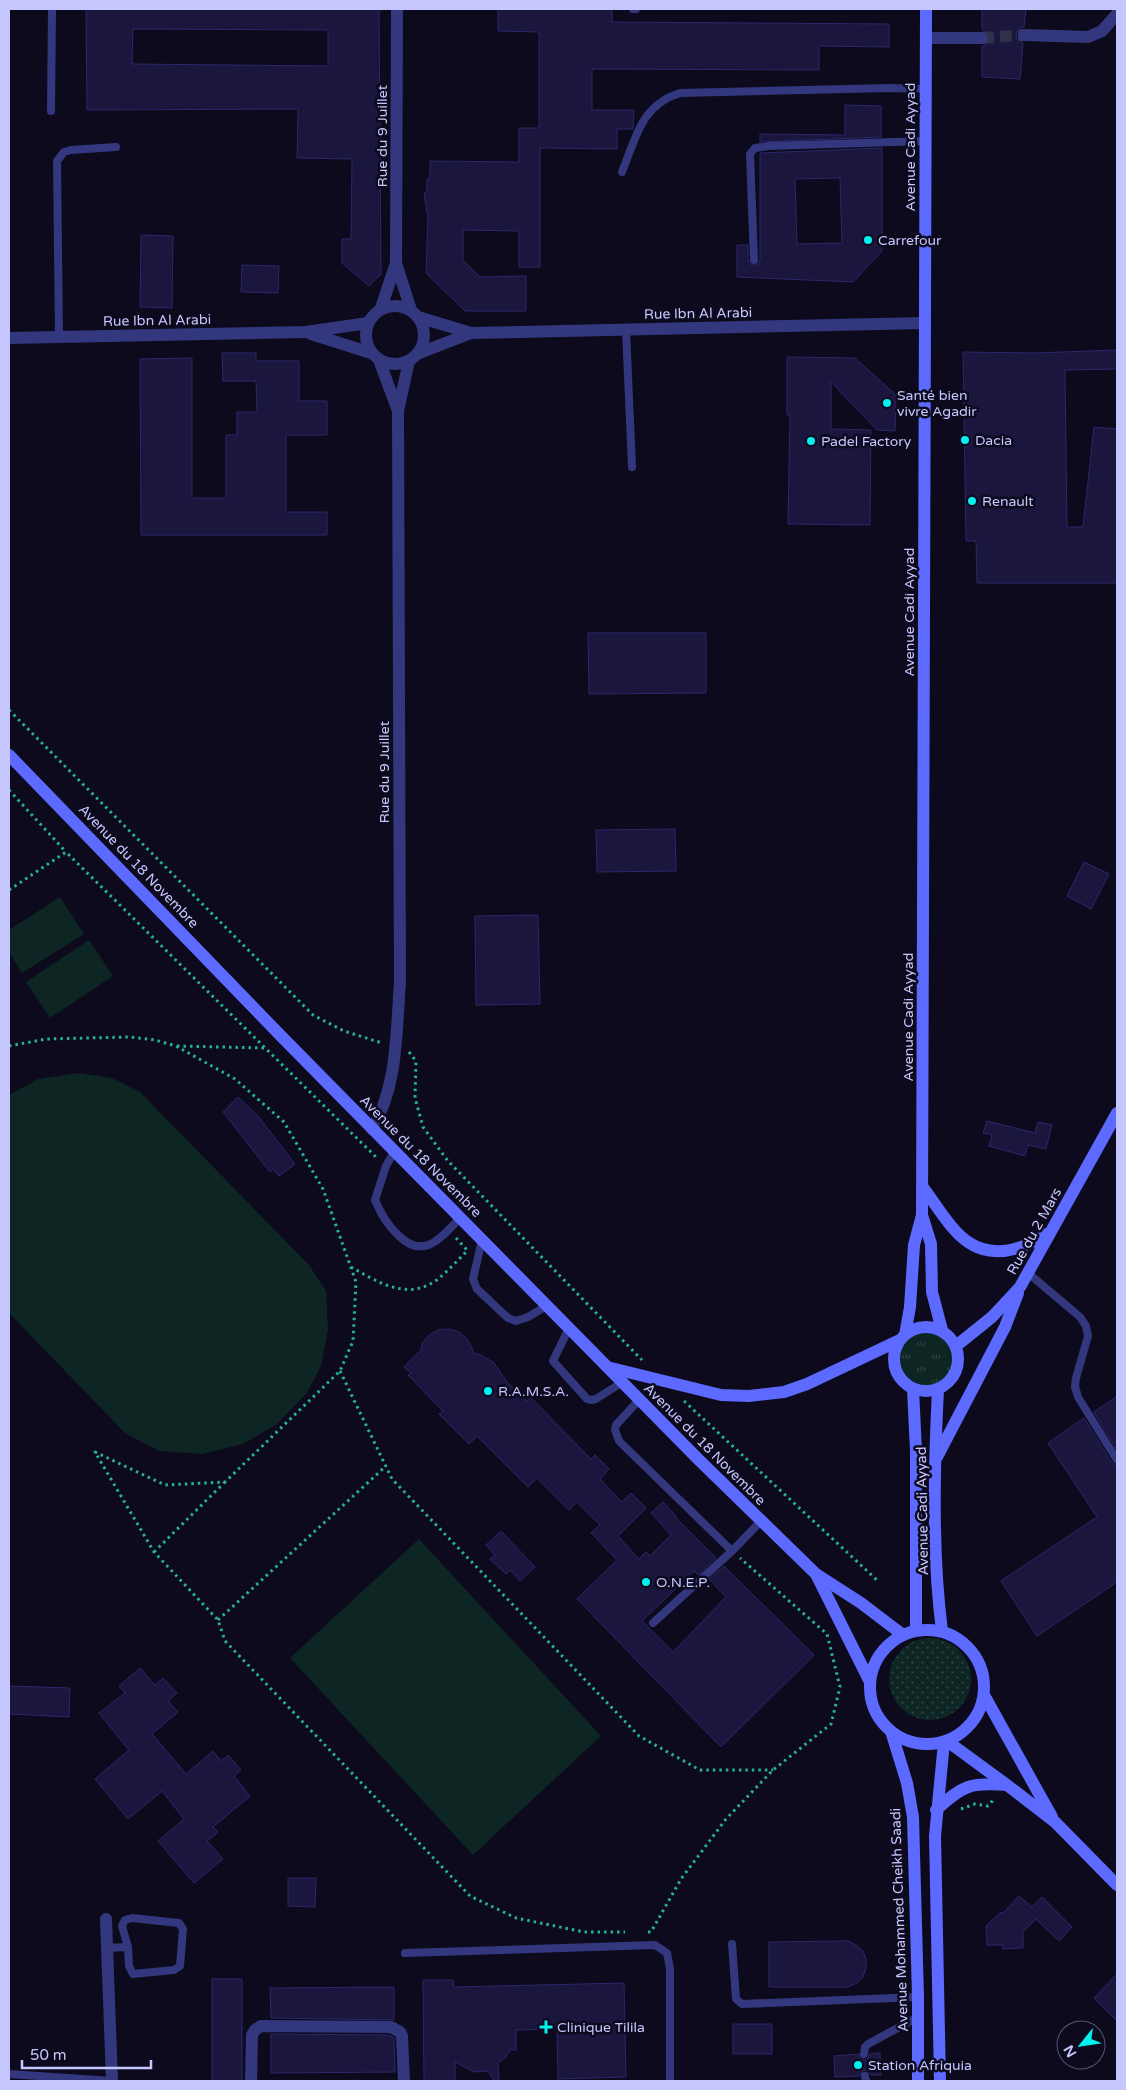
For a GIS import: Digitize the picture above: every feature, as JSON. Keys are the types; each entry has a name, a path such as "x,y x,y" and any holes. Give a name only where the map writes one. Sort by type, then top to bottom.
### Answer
{"main road":[{"name":"Avenue Cadi Ayyad","path":"902,1337 910,1307 914,1245 922,1216 926,9"},
{"name":"Avenue du 18 Novembre","path":"9,755 394,1152 548,1305 621,1383 761,1521 816,1574 861,1603 903,1635"},
{"name":"Rue du 2 Mars","path":"956,1346 992,1317 1020,1287 1117,1113"},
{"path":"922,1186 956,1231 977,1249 990,1252 1004,1251 1022,1247 1049,1234"},
{"name":"Avenue Cadi Ayyad","path":"922,1216 930,1244 932,1292 942,1330"},
{"path":"935,1461 1004,1327 1020,1287"},
{"path":"607,1367 721,1395 749,1396 784,1392 807,1384 902,1337 913,1329 932,1327 948,1334 956,1346 959,1359 957,1372 949,1383 938,1390 926,1392 914,1389 904,1383 895,1368 895,1350 902,1337"},
{"name":"Avenue Cadi Ayyad","path":"914,1389 916,1630"},
{"name":"Avenue Cadi Ayyad","path":"938,1390 935,1461 938,1602 942,1631"},
{"name":"Avenue du 18 Novembre","path":"816,1574 870,1682"},
{"path":"916,1630 942,1631 960,1640 975,1655 983,1674 984,1695 980,1710 972,1723 960,1734 945,1741 930,1744 916,1743 903,1739 891,1731 879,1717 872,1700 870,1682 875,1662 887,1646 903,1635 916,1630"},
{"path":"984,1695 1055,1822"},
{"name":"Avenue Mohammed Cheikh Saadi","path":"891,1731 907,1783 913,1817 918,1997 918,2081"},
{"path":"945,1741 1008,1785 1055,1822 1117,1885"},
{"path":"940,2081 935,1836 936,1810 945,1741"},
{"path":"936,1810 954,1793 967,1787 982,1783 1008,1785"}],"street":[{"name":"Rue du 9 Juillet","path":"381,308 396,263 397,9"},
{"path":"1024,35 1088,37 1102,31 1117,14"},
{"path":"926,38 982,38"},
{"name":"Rue du 9 Juillet","path":"396,263 414,313"},
{"path":"396,306 414,313 423,326 424,336 422,346 413,358 399,364 389,364 375,356 367,344 365,334 373,315 381,308 396,306"},
{"name":"Rue Ibn Al Arabi","path":"414,313 471,333 925,323"},
{"name":"Rue Ibn Al Arabi","path":"9,338 306,332 368,324"},
{"name":"Rue Ibn Al Arabi","path":"306,332 375,356"},
{"name":"Rue Ibn Al Arabi","path":"413,358 471,333"},
{"name":"Rue du 9 Juillet","path":"375,356 398,411"},
{"name":"Rue du 9 Juillet","path":"372,1129 383,1112 388,1096 395,1045 400,984 398,411 413,358"},
{"path":"106,1919 112,2081"},
{"path":"251,2081 252,2035 254,2030 261,2026 391,2027 400,2032 402,2036 404,2081"}],"lane":[{"path":"52,9 52,111"},
{"path":"622,172 644,118 654,107 668,97 680,93 890,88 926,89"},
{"path":"754,260 750,154 755,148 926,141"},
{"path":"59,337 57,161 64,152 71,150 116,147"},
{"path":"626,330 632,467"},
{"path":"394,1152 386,1166 375,1200 384,1220 393,1231 405,1242 416,1248 429,1245 440,1238 460,1218"},
{"path":"482,1240 473,1279 477,1289 508,1318 516,1321 528,1317 548,1305"},
{"path":"1028,1273 1080,1316 1086,1326 1088,1336 1075,1388 1078,1397 1117,1460"},
{"path":"569,1328 554,1361 587,1399 596,1399 621,1383"},
{"path":"639,1400 616,1425 615,1430 619,1441 732,1551"},
{"path":"654,1623 732,1551 761,1521"},
{"path":"132,1918 172,1921 179,1923 183,1929 181,1962 180,1966 174,1970 133,1974 129,1966 128,1947 122,1926 126,1920 132,1918"},
{"path":"732,1944 736,1999 742,2004 918,1997"},
{"path":"405,1953 655,1945 667,1953 670,1969 670,2081"},
{"path":"107,1948 128,1947"},
{"path":"864,2054 865,2047 868,2044 918,2017"},
{"path":"9,2074 112,2081"}],"path":[{"path":"9,710 313,1015 344,1031 408,1050 416,1061 415,1098 423,1127 448,1161 644,1362"},
{"path":"9,790 66,852 373,1156 386,1166"},
{"path":"9,890 66,852"},
{"path":"9,1046 46,1039 120,1037 155,1040 176,1046 235,1079 284,1122 323,1189 356,1282 353,1341 340,1370 154,1552"},
{"path":"176,1046 266,1048"},
{"path":"449,1230 468,1251"},
{"path":"351,1266 381,1284 410,1291 436,1280 482,1240"},
{"path":"340,1370 392,1479 639,1736 700,1770 773,1770"},
{"path":"663,1382 878,1580"},
{"path":"225,1482 165,1484 94,1452 154,1552 218,1620 225,1641 470,1896 516,1918 584,1932 632,1932"},
{"path":"218,1620 386,1466"},
{"path":"642,1932 651,1932 681,1879 726,1819 773,1770 831,1724 840,1687 827,1634 732,1551"},
{"path":"936,1810 955,1812 975,1804 988,1806 1008,1785"}],"green space":[{"path":"60,897 84,934 22,973 9,952 9,930"},
{"path":"89,940 113,976 50,1018 26,982"},
{"path":"78,1073 112,1078 140,1092 309,1265 326,1291 328,1329 321,1366 307,1393 276,1425 243,1444 202,1454 159,1451 125,1433 9,1313 9,1095 38,1079"},
{"path":"925,1330 940,1335 948,1343 953,1358 948,1373 940,1381 925,1386 910,1381 902,1373 897,1358 902,1343 910,1335"},
{"path":"419,1539 601,1736 473,1855 290,1658"},
{"path":"930,1638 946,1641 959,1650 968,1663 971,1679 968,1695 959,1708 946,1717 930,1720 914,1717 901,1708 892,1695 889,1679 892,1663 901,1650 914,1641"}],"building":[{"path":"86,9 379,9 381,274 369,286 342,263 342,239 351,239 352,159 297,158 298,109 87,110","holes":["133,29 328,30 328,66 132,64"]},
{"path":"498,9 612,9 612,22 889,24 889,47 819,46 819,70 592,69 592,110 634,110 633,129 617,129 617,149 540,148 540,267 519,267 519,231 463,230 463,260 480,277 526,276 526,311 465,311 426,273 428,217 424,194 427,191 427,179 430,179 430,161 519,162 519,128 539,128 539,32 498,31"},
{"path":"982,9 1026,9 1024,27 1020,28 1016,34 1017,39 1023,43 1020,79 982,77 982,46 986,45 990,38 989,34 982,30"},
{"path":"845,105 881,106 881,137 760,142 760,134 845,135"},
{"path":"882,148 882,251 853,282 737,277 737,245 748,245 748,260 751,265 757,265 760,260 760,153","holes":["840,178 842,243 797,244 795,179"]},
{"path":"141,235 173,236 172,308 140,307"},
{"path":"242,265 279,266 278,293 241,292"},
{"path":"1117,350 1117,369 1065,370 1067,527 1083,527 1094,427 1117,429 1117,583 977,583 976,541 966,541 963,352 1034,353"},
{"path":"222,353 256,353 256,361 299,361 299,401 327,401 327,435 286,435 286,512 327,512 327,535 141,535 140,359 192,358 192,498 226,498 226,435 237,435 237,412 257,412 256,381 223,381"},
{"path":"787,357 855,358 896,395 895,431 877,430 831,382 831,429 871,430 870,525 788,524 790,415 787,415"},
{"path":"588,633 706,633 706,693 589,694"},
{"path":"675,829 676,871 597,872 596,830"},
{"path":"1084,862 1109,874 1091,909 1067,896"},
{"path":"538,915 540,1004 476,1005 475,916"},
{"path":"238,1097 258,1116 295,1164 279,1176 273,1169 270,1172 223,1112"},
{"path":"987,1121 1035,1133 1038,1122 1052,1125 1046,1149 1028,1145 1025,1156 989,1146 992,1135 983,1133"},
{"path":"449,1329 459,1332 468,1340 474,1353 494,1363 507,1382 527,1401 530,1397 591,1459 595,1455 609,1469 600,1479 622,1502 631,1493 646,1508 618,1536 639,1559 646,1552 650,1556 671,1535 651,1513 663,1502 675,1517 716,1558 698,1575 694,1571 642,1621 673,1652 726,1597 709,1579 724,1566 814,1655 721,1747 577,1599 617,1560 591,1533 600,1525 577,1502 569,1510 537,1478 528,1487 477,1436 469,1444 439,1414 443,1411 408,1375 411,1373 404,1367 421,1350 422,1344 429,1335 438,1330"},
{"path":"1117,1396 1117,1450 1094,1412"},
{"path":"1084,1418 1112,1463 1117,1466 1117,1582 1037,1636 1001,1581 1097,1517 1048,1443"},
{"path":"501,1531 535,1567 520,1581 510,1570 506,1574 490,1559 495,1555 486,1545"},
{"path":"140,1668 155,1685 163,1678 177,1693 168,1701 178,1712 152,1734 186,1774 213,1751 221,1761 228,1755 241,1770 234,1776 250,1796 213,1827 218,1832 207,1841 223,1859 194,1883 158,1841 184,1819 162,1791 128,1819 95,1779 129,1750 99,1713 125,1693 119,1686"},
{"path":"9,1686 70,1688 69,1717 9,1714"},
{"path":"288,1878 316,1878 315,1907 288,1906"},
{"path":"1019,1896 1032,1907 1042,1897 1072,1927 1059,1941 1036,1919 1023,1932 1023,1948 1003,1949 1002,1945 987,1945 986,1926 1001,1912 1002,1914"},
{"path":"848,1941 863,1951 866,1959 863,1977 857,1983 848,1987 769,1987 769,1942"},
{"path":"1117,1974 1117,2021 1094,1998"},
{"path":"212,1979 242,1979 242,2081 212,2081"},
{"name":"Clinique Tilila","path":"423,1980 453,1980 454,1987 624,1983 626,2077 558,2079 557,2029 516,2030 516,2050 510,2050 505,2058 498,2063 499,2081 494,2081 488,2071 474,2072 455,2062 455,2081 424,2081"},
{"path":"394,1987 394,2020 271,2018 270,1988"},
{"path":"733,2024 772,2024 772,2054 733,2054"},
{"path":"271,2034 389,2035 394,2038 395,2072 271,2073"},
{"name":"Station Afriquia","path":"880,2053 881,2075 871,2075 864,2070 860,2076 835,2077 834,2056 859,2054 864,2060 870,2054"}],"tunnel":[{"path":"982,38 1024,35"}],"place":[{"name":"Carrefour","path":"868,240"},
{"name":"Santé bien vivre Agadir","path":"887,403"},
{"name":"Dacia","path":"965,440"},
{"name":"Padel Factory","path":"811,441"},
{"name":"Renault","path":"972,501"},
{"name":"R.A.M.S.A.","path":"488,1391"},
{"name":"O.N.E.P.","path":"646,1582"},
{"name":"Clinique Tilila","path":"546,2027"},
{"name":"Station Afriquia","path":"858,2065"}]}
